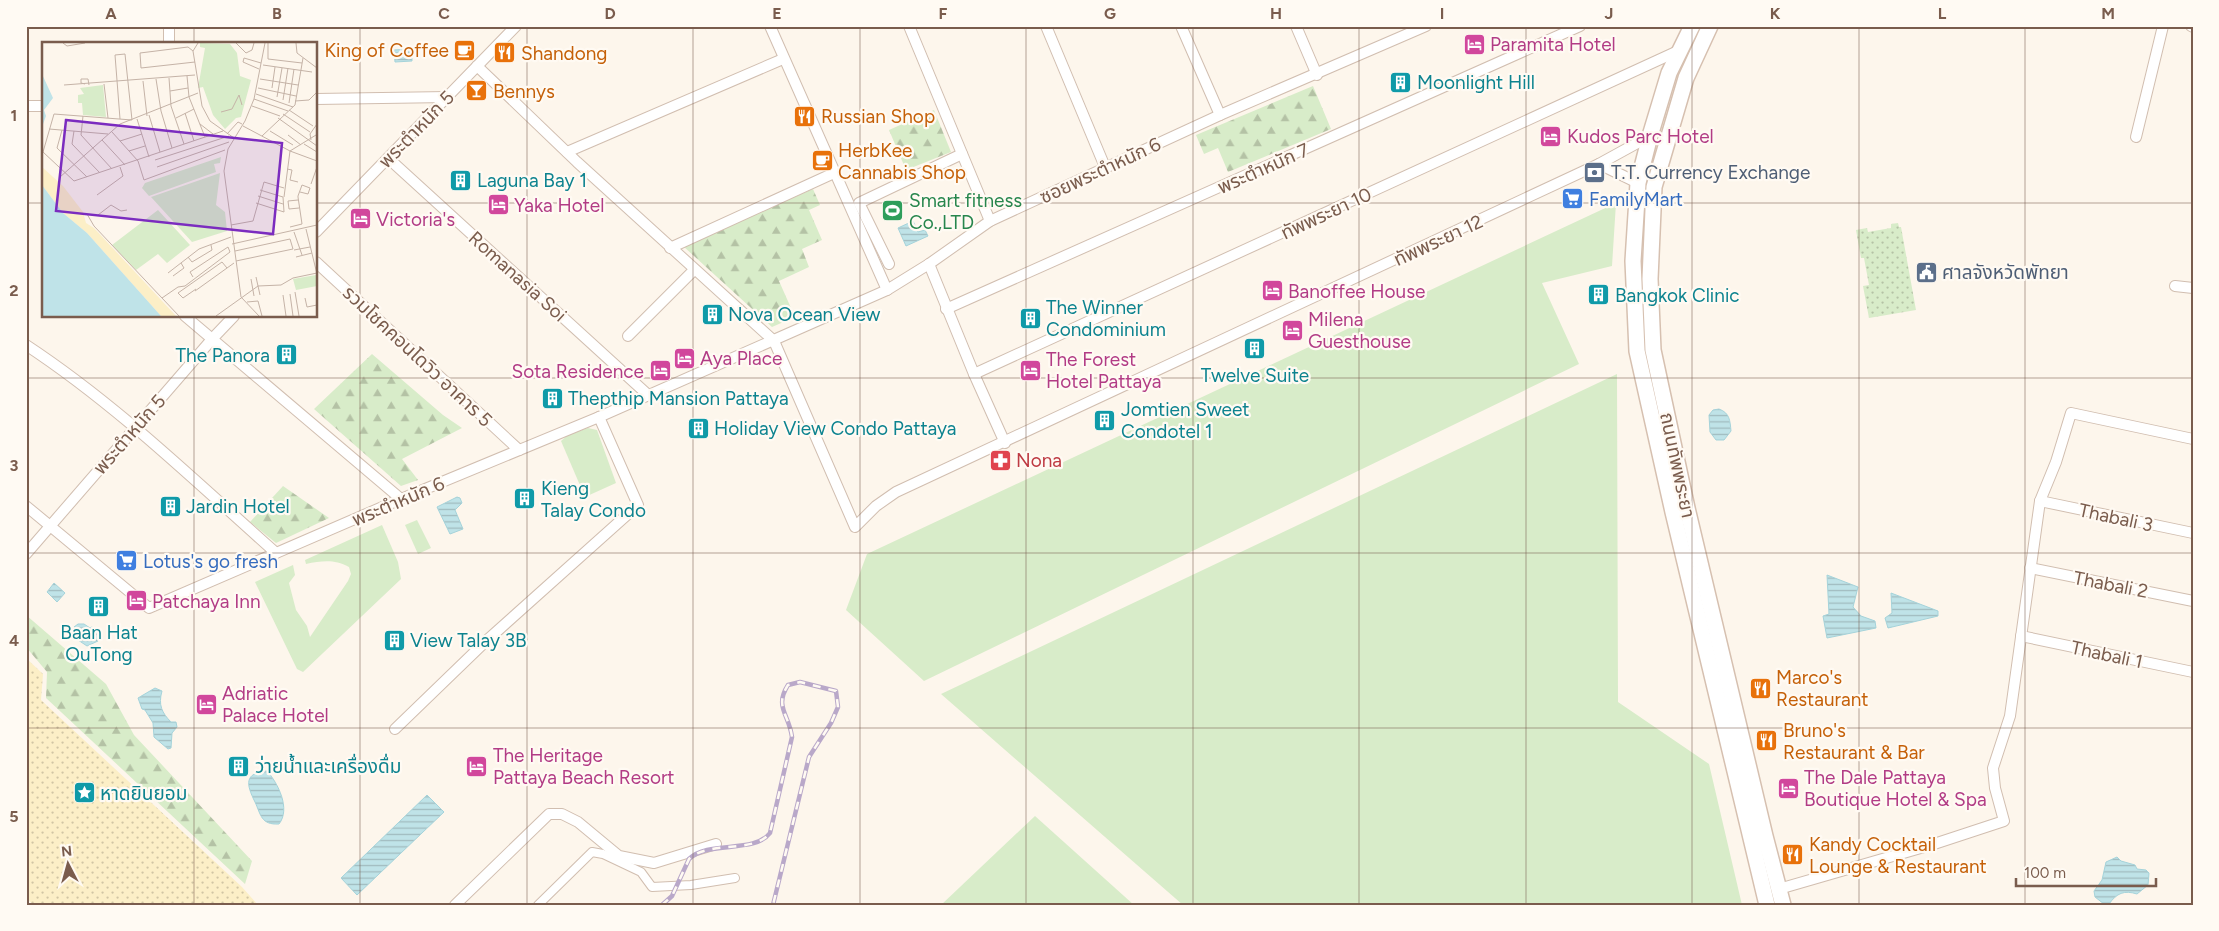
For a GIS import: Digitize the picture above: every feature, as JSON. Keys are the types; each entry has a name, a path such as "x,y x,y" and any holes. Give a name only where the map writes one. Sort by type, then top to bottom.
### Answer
{"main road":[{"name":"ถนนทัพพระยา","path":"1692,26 1678,51 1669,73 1638,183 1633,261 1637,351 1672,512 1767,905"},
{"name":"ถนนทัพพระยา","path":"1710,26 1686,78 1654,187 1650,279 1654,350 1687,508 1783,905"}],"street":[{"path":"169,26 169,42"},
{"name":"พระตำหนัก 5","path":"318,230 516,26"},
{"path":"770,26 887,290"},
{"path":"909,26 990,221"},
{"path":"1046,26 1104,167"},
{"path":"1182,26 1220,115"},
{"path":"1296,26 1317,75"},
{"name":"ซอยพระตำหนัก 6","path":"647,394 774,341 887,290 929,264 990,221 1104,167 1426,26"},
{"name":"พระตำหนัก 7","path":"946,309 1580,26"},
{"path":"2136,137 2164,26"},
{"name":"ทัพพระยา 10","path":"974,374 1678,51"},
{"path":"567,152 783,59"},
{"path":"477,66 670,248 774,341"},
{"path":"318,100 448,96"},
{"path":"26,106 42,106"},
{"name":"ทัพพระยา 12","path":"774,341 855,527 876,506 896,492 1005,443 1599,164 1650,136"},
{"path":"889,264 859,204 962,154"},
{"name":"Romanasia Soi","path":"388,158 647,394"},
{"path":"1599,164 1638,183"},
{"path":"670,248 834,173"},
{"name":"รวมโชคคอนโดวิว อาคาร 5","path":"318,264 519,450"},
{"path":"929,264 946,309 1005,443"},
{"path":"628,336 694,270"},
{"path":"2175,286 2193,288"},
{"path":"187,318 401,499"},
{"name":"พระตำหนัก 5","path":"26,554 212,338 232,318"},
{"path":"26,346 73,376 136,427 276,553"},
{"name":"พระตำหนัก 6","path":"50,526 149,608 401,499 599,417 647,394"},
{"path":"1779,889 1932,845 2004,821 1995,788 1993,768 2010,716 2040,501 2056,462 2071,413 2193,439"},
{"path":"395,729 485,642 638,505 599,417"},
{"name":"Thabali 3","path":"2040,501 2193,533"},
{"path":"26,506 50,526"},
{"name":"Thabali 2","path":"2030,568 2193,601"},
{"name":"Thabali 1","path":"2021,636 2193,672"},
{"path":"455,905 549,814 562,814 578,822 619,856 654,863 716,844"},
{"path":"538,905 592,852 604,854 641,872 652,887 691,885 735,878"}],"green space":[{"path":"1313,86 1331,129 1228,172 1218,148 1204,154 1196,135"},
{"path":"934,110 951,152 906,170 889,130"},
{"path":"813,189 820,205 809,210 822,240 802,249 809,267 779,281 795,317 772,327 683,246"},
{"path":"1616,203 1612,266 1542,283 1579,364 924,681 846,610 867,554"},
{"path":"1898,223 1899,227 1901,227 1916,310 1869,318 1863,286 1869,285 1864,258 1861,258 1856,230 1867,228 1868,232 1891,228 1891,224"},
{"path":"372,354 443,415 462,428 402,459 418,480 401,486 314,409"},
{"path":"1617,374 1618,702 1709,764 1742,905 1183,905 941,694"},
{"path":"588,428 597,430 616,483 585,497 561,441 568,435"},
{"path":"283,486 329,518 276,543 250,522"},
{"path":"417,520 431,548 418,554 405,525"},
{"path":"382,525 398,562 401,579 303,672 297,669 255,582 293,565 295,575 289,583 296,610 307,626 310,637 351,574 349,567 338,563 306,564 305,560"},
{"path":"26,615 106,684 134,735 252,861 245,884 46,698 47,672 26,647"},
{"path":"1035,816 1134,905 941,905"}],"sand":[{"name":"หาดยินยอม","path":"26,658 43,674 41,700 242,887 258,905 33,905 26,897"}],"water":[{"path":"412,49 412,61 395,62 394,50"},
{"path":"913,221 918,232 925,230 928,236 906,246 898,228"},
{"path":"1719,409 1727,415 1730,424 1731,431 1724,440 1716,440 1710,432 1709,415 1713,410"},
{"path":"457,497 460,498 462,503 455,510 463,529 450,534 437,507"},
{"path":"1827,575 1858,587 1853,607 1861,616 1875,621 1876,628 1827,638 1823,616 1829,614"},
{"path":"54,583 65,593 57,602 47,592"},
{"path":"1891,593 1938,611 1938,616 1888,628 1885,618 1892,613"},
{"path":"78,624 92,627 102,635 98,641 87,646 75,638 78,630 74,627"},
{"path":"155,688 162,691 161,705 165,715 171,722 176,722 177,727 172,733 171,748 168,749 154,737 153,723 145,710 142,709 138,698"},
{"path":"267,771 282,796 284,811 279,824 265,821 250,790 249,780 251,777 254,774"},
{"path":"427,795 444,812 357,895 341,878"},
{"path":"2117,857 2121,861 2135,865 2137,869 2146,870 2149,873 2148,885 2137,894 2121,893 2109,904 2104,904 2095,897 2094,891 2102,880 2106,862"}],"railway":[{"path":"662,905 672,896 689,859 698,853 708,850 753,843 763,839 770,833 792,737 782,705 782,699 788,685 800,682 836,691 838,707 831,723 809,757 773,905"}],"place":[{"name":"Paramita Hotel","path":"1474,44"},
{"name":"King of Coffee","path":"465,50"},
{"name":"Shandong","path":"505,53"},
{"name":"Moonlight Hill","path":"1401,82"},
{"name":"Bennys","path":"477,91"},
{"name":"Russian Shop","path":"805,116"},
{"name":"Kudos Parc Hotel","path":"1551,136"},
{"name":"HerbKee Cannabis Shop","path":"822,161"},
{"name":"T.T. Currency Exchange","path":"1595,172"},
{"name":"Laguna Bay 1","path":"461,180"},
{"name":"FamilyMart","path":"1573,199"},
{"name":"Yaka Hotel","path":"498,205"},
{"name":"Smart fitness Co.,LTD","path":"893,211"},
{"name":"Victoria's","path":"360,219"},
{"name":"ศาลจังหวัดพัทยา","path":"1926,272"},
{"name":"Banoffee House","path":"1272,291"},
{"name":"Bangkok Clinic","path":"1599,295"},
{"name":"Nova Ocean View","path":"712,314"},
{"name":"The Winner Condominium","path":"1030,318"},
{"name":"Milena Guesthouse","path":"1292,330"},
{"name":"Twelve Suite","path":"1255,349"},
{"name":"The Panora","path":"286,355"},
{"name":"Aya Place","path":"684,358"},
{"name":"The Forest Hotel Pattaya","path":"1030,370"},
{"name":"Sota Residence","path":"660,371"},
{"name":"Thepthip Mansion Pattaya","path":"552,398"},
{"name":"Jomtien Sweet Condotel 1","path":"1105,420"},
{"name":"Holiday View Condo Pattaya","path":"698,428"},
{"name":"Nona","path":"1000,460"},
{"name":"Kieng Talay Condo","path":"525,499"},
{"name":"Jardin Hotel","path":"170,506"},
{"name":"Lotus's go fresh","path":"127,561"},
{"name":"Patchaya Inn","path":"136,601"},
{"name":"Baan Hat OuTong","path":"99,606"},
{"name":"View Talay 3B","path":"394,640"},
{"name":"Marco's Restaurant","path":"1760,688"},
{"name":"Adriatic Palace Hotel","path":"206,704"},
{"name":"Bruno's Restaurant & Bar","path":"1767,741"},
{"name":"ว่ายน้ำและเครื่องดื่ม","path":"239,766"},
{"name":"The Heritage Pattaya Beach Resort","path":"477,766"},
{"name":"The Dale Pattaya Boutique Hotel & Spa","path":"1788,788"},
{"name":"หาดยินยอม","path":"84,793"},
{"name":"Kandy Cocktail Lounge & Restaurant","path":"1793,855"}]}
